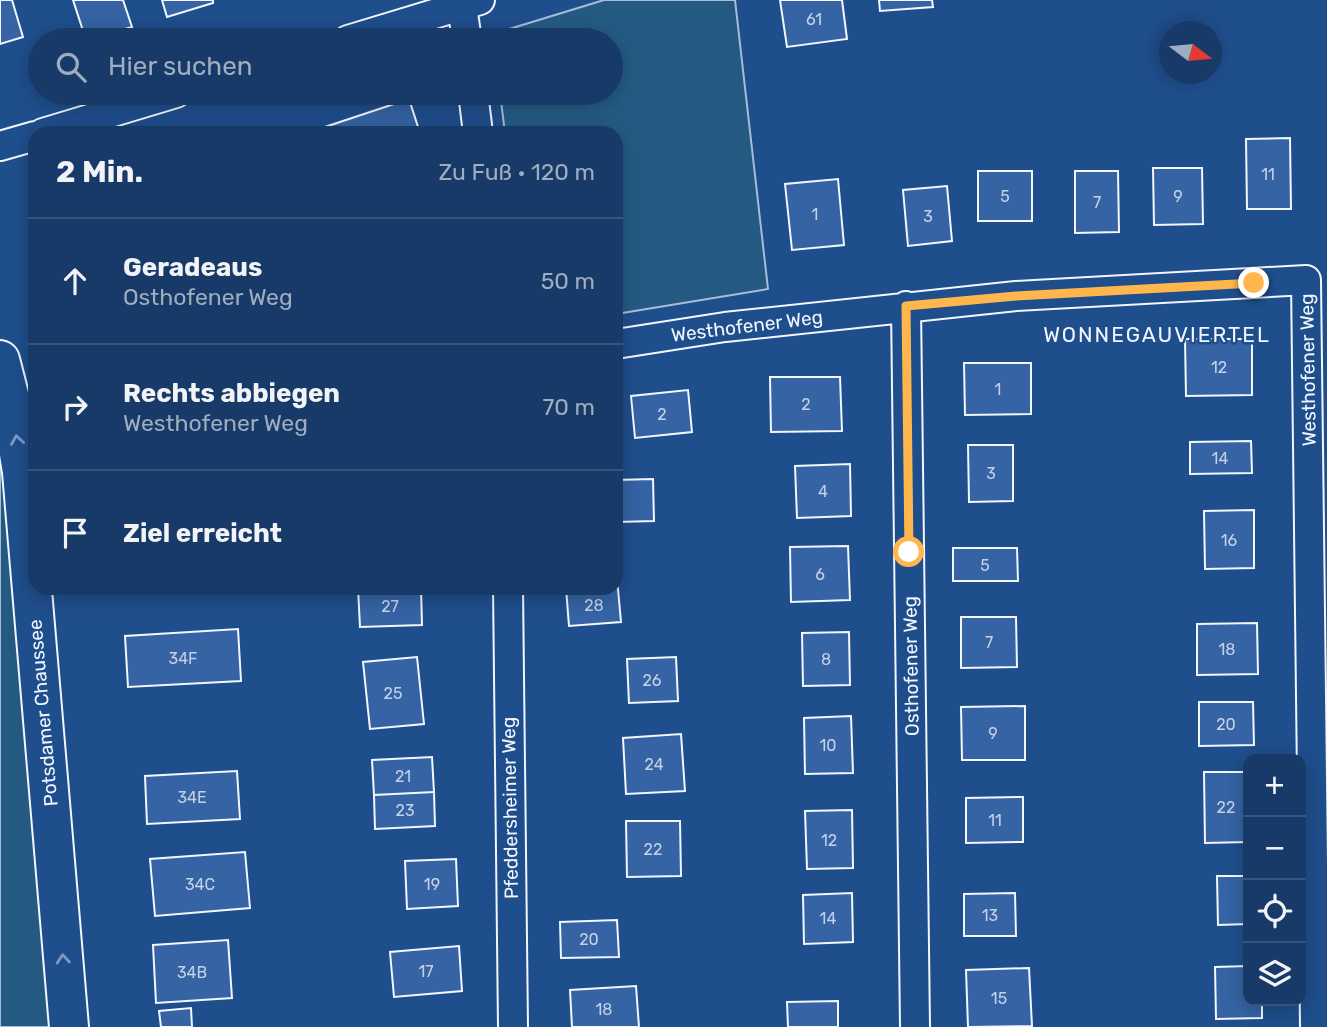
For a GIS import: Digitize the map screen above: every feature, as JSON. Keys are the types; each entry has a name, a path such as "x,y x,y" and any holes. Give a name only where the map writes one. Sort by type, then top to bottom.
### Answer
{"main road":[{"name":"Potsdamer Chaussee","path":"0,360 10,399 22,472 28,543"},
{"name":"Potsdamer Chaussee","path":"32,595 69,1027"}],"street":[{"path":"386,28 468,2 467,28"},
{"path":"66,126 136,105"},
{"path":"474,105 477,126"},
{"path":"0,146 28,138"},
{"name":"Westhofener Weg","path":"623,343 725,327 906,306 1016,296 1306,280 1315,1027"},
{"name":"Osthofener Weg","path":"906,306 915,1027"},
{"name":"Pfeddersheimer Weg","path":"508,595 513,1027"}],"shaded area":[{"path":"604,0 735,0 768,289 623,313 623,126 504,126 502,105 623,105 623,28 513,28"},
{"path":"0,429 54,1027 0,1027"}],"building":[{"path":"0,0 12,0 23,37 0,44"},
{"path":"73,0 123,0 132,27 128,28 82,28"},
{"path":"162,0 213,0 213,3 167,17"},
{"path":"780,0 842,0 847,39 787,47"},
{"path":"879,0 932,0 933,7 880,11"},
{"path":"391,105 411,105 418,126 328,126"},
{"path":"1290,138 1291,209 1247,209 1246,139"},
{"path":"1153,168 1202,168 1203,224 1154,225"},
{"path":"978,171 1032,171 1032,221 978,221"},
{"path":"1075,171 1118,171 1119,232 1075,233"},
{"path":"838,179 844,245 792,250 785,184"},
{"path":"947,186 952,241 908,246 903,190"},
{"path":"1185,339 1252,339 1252,395 1186,396"},
{"path":"964,363 1031,363 1031,414 965,415"},
{"path":"770,377 840,377 842,431 771,432"},
{"path":"688,390 692,432 635,438 631,396"},
{"path":"1251,441 1252,473 1190,474 1190,442"},
{"path":"968,445 1013,445 1013,501 969,502"},
{"path":"850,464 851,516 797,518 795,466"},
{"path":"653,479 654,521 623,522 623,480"},
{"path":"1254,510 1254,568 1205,569 1204,511"},
{"path":"848,546 850,600 791,602 790,547"},
{"path":"953,548 1017,548 1018,581 953,581"},
{"path":"358,595 421,595 422,625 360,627"},
{"path":"567,595 619,595 621,622 569,626"},
{"path":"961,617 1016,617 1017,667 961,668"},
{"path":"1257,623 1258,674 1197,675 1197,624"},
{"path":"238,629 241,681 128,687 125,636"},
{"path":"849,632 850,685 803,686 802,633"},
{"path":"417,657 424,724 370,729 363,662"},
{"path":"676,657 678,701 629,703 627,659"},
{"path":"1199,702 1253,702 1254,745 1199,746"},
{"path":"1025,706 1025,760 962,760 961,707"},
{"path":"851,716 853,773 805,774 804,718"},
{"path":"681,734 685,791 626,794 623,738"},
{"path":"432,757 434,792 374,795 372,760"},
{"path":"237,771 240,819 147,824 145,776"},
{"path":"1204,772 1243,772 1243,842 1205,843"},
{"path":"434,792 435,826 375,829 374,795"},
{"path":"1023,797 1023,842 966,843 966,798"},
{"path":"852,810 853,868 807,869 805,811"},
{"path":"626,821 680,821 681,876 627,877"},
{"path":"245,852 250,908 155,916 150,859"},
{"path":"456,859 458,906 407,909 405,861"},
{"path":"1217,876 1243,876 1243,924 1218,925"},
{"path":"852,893 853,942 804,944 803,895"},
{"path":"1015,893 1016,936 964,936 964,894"},
{"path":"617,920 619,957 561,958 560,922"},
{"path":"228,940 232,998 156,1003 153,945"},
{"path":"459,946 462,991 394,997 390,952"},
{"path":"1243,966 1243,1006 1262,1006 1262,1018 1216,1019 1215,967"},
{"path":"1029,968 1032,1026 968,1027 966,970"},
{"path":"636,986 639,1027 572,1027 570,990"},
{"path":"838,1001 838,1027 788,1027 787,1002"},
{"path":"191,1008 192,1027 161,1027 159,1011"}],"district":[{"name":"WONNEGAUVIERTEL","path":"1157,334"}],"route":[{"path":"909,552 906,306 1016,296 1254,283"}]}
